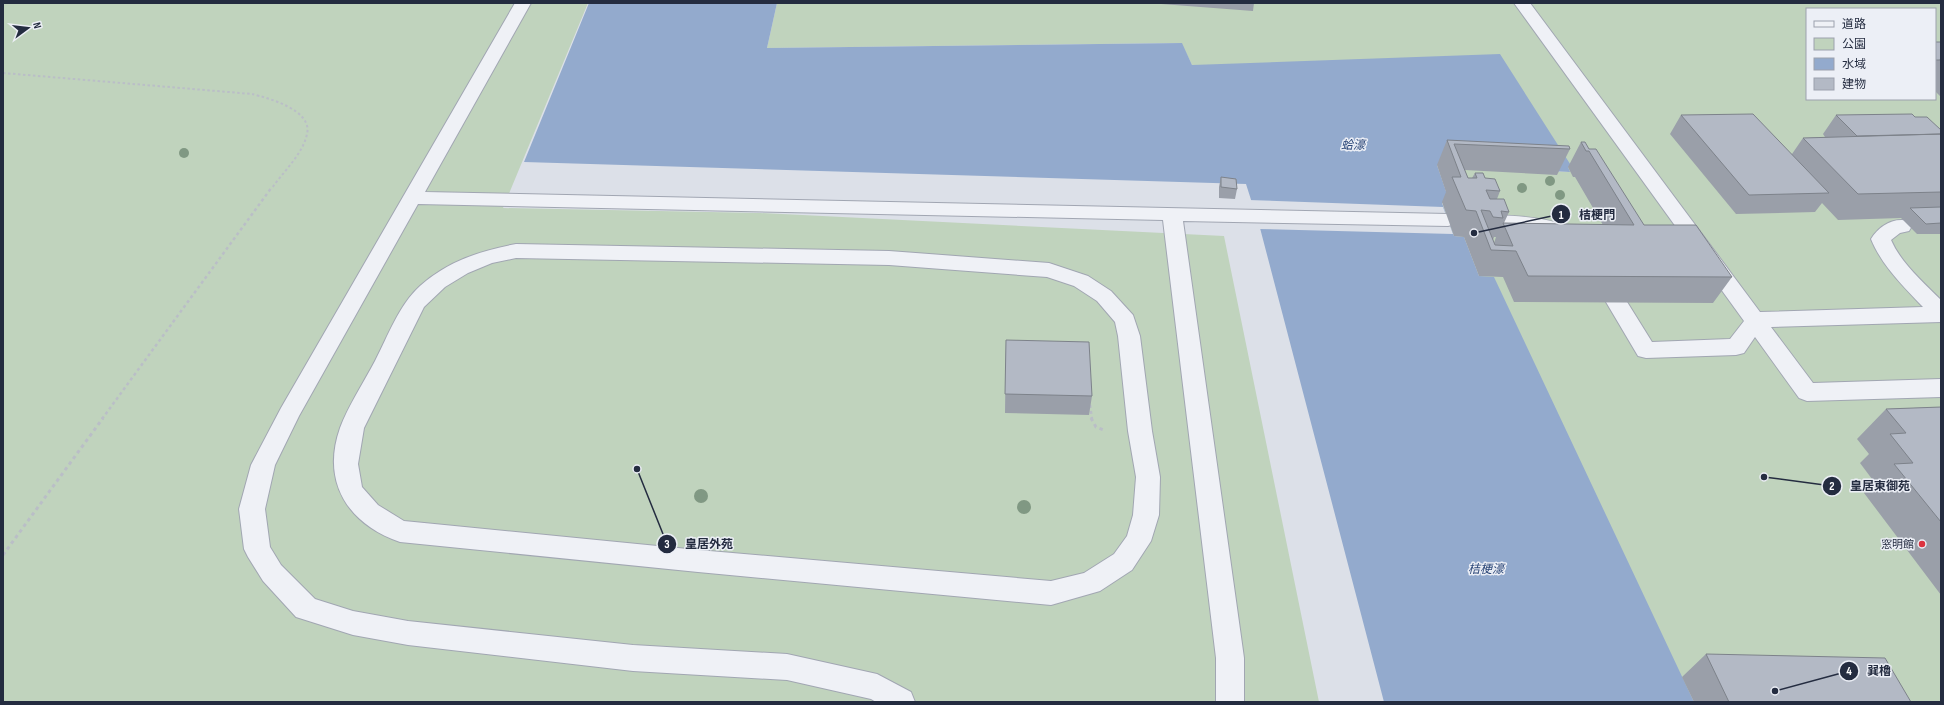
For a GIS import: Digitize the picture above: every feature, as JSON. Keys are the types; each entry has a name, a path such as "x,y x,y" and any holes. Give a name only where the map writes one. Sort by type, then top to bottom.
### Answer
{"street":[{"path":"523,3 289,414 263,465 252,509 257,549 272,573 306,608 353,623 408,633 633,658 787,667 877,687 902,702"},
{"path":"1522,3 1756,320 1807,392 1941,388"},
{"path":"412,198 1448,220"},
{"path":"1172,214 1230,658 1230,702"},
{"path":"1476,221 1523,222 1546,226 1569,235 1581,245"},
{"path":"1902,226 1895,228 1884,235 1881,239 1883,245 1894,261 1941,313"},
{"path":"523,251 889,258 1049,270 1070,276 1092,287 1104,296 1125,320 1129,336 1140,430 1148,477 1146,490 1146,515 1138,541 1123,562 1090,583 1051,593 706,562 400,531 374,517 353,497 347,480 345,464 346,449 352,428 416,303 430,287 458,268 496,255 523,251"},
{"path":"1617,302 1646,350 1736,347 1756,320"},
{"path":"1756,320 1941,313"}],"path":[{"path":"3,73 252,94 269,97 285,104 305,120 308,131 302,147 290,164 3,555"}],"green space":[{"path":"3,3 588,3 503,208 760,213 1224,236 1319,702 3,702"},
{"path":"777,3 1941,3 1941,702 1694,702 1479,276 1464,237 1454,236 1453,234 1442,202 1450,202 1437,165 1570,172 1192,65 1181,43 767,48"}],"water":[{"path":"589,3 777,3 767,48 1182,43 1192,65 1500,54 1572,167 1568,167 1570,172 1437,165 1450,203 1442,203 1454,236 1464,237 1479,276 1494,277 1694,702 1384,702 1260,228 1246,184 524,162"}],"pier":[{"path":"1248,200 1443,207 1453,234 1258,229"}],"building":[{"path":"1936,42 1941,42 1940,60 1936,60"},
{"path":"1753,114 1829,193 1749,195 1681,115"},
{"path":"1912,114 1915,117 1927,117 1941,130 1941,134 1857,136 1836,115"},
{"path":"1941,134 1941,192 1858,194 1803,138"},
{"path":"1447,140 1569,146 1570,149 1454,144 1468,178 1477,178 1475,173 1483,173 1485,178 1495,179 1500,191 1486,190 1490,199 1504,199 1509,212 1501,211 1503,218 1493,217 1490,211 1481,210 1495,245 1513,246 1503,223 1634,225 1589,151 1586,151 1581,142 1585,142 1589,149 1596,149 1644,225 1696,225 1732,277 1528,276 1516,251 1491,250 1476,211 1466,210 1452,177 1461,177"},
{"path":"1221,177 1236,179 1237,189 1221,187"},
{"path":"1941,207 1941,223 1926,224 1910,208"},
{"path":"1006,340 1089,342 1092,396 1005,394"},
{"path":"1941,407 1941,522 1894,464 1913,463 1890,434 1906,433 1886,409"},
{"path":"1706,654 1885,658 1911,702 1729,702"}],"place":[{"name":"桔梗門","path":"1474,233"},
{"name":"皇居外苑","path":"637,469"},
{"name":"皇居東御苑","path":"1764,477"},
{"name":"窓明館","path":"1922,544"},
{"name":"巽櫓","path":"1775,691"}],"water label":[{"name":"蛤濠","path":"1353,145"},
{"name":"桔梗濠","path":"1486,569"}]}
